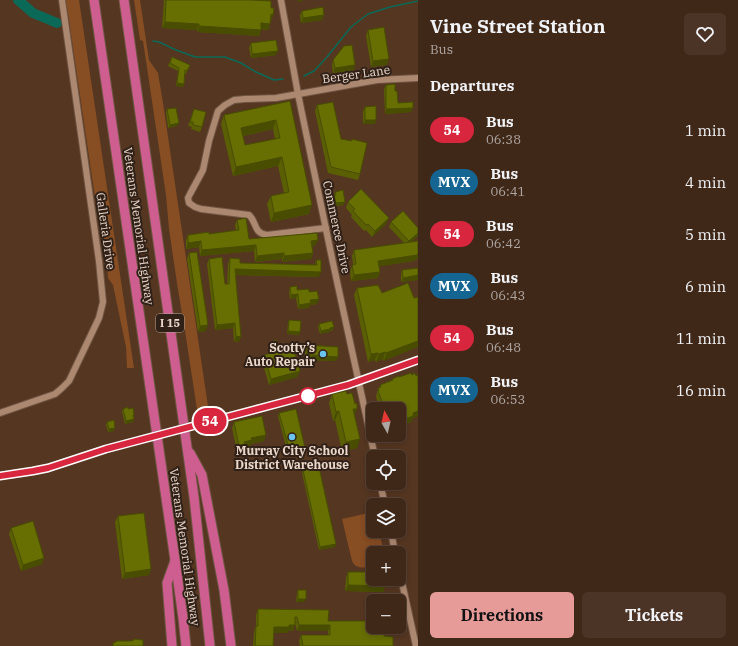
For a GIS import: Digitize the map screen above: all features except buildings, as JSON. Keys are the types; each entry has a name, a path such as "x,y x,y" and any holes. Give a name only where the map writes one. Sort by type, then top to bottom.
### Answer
{"highway":[{"name":"Veterans Memorial Highway","path":"94,0 175,560 186,646"},
{"name":"Veterans Memorial Highway","path":"124,0 194,497 210,646"},
{"path":"187,448 202,475 224,590 231,646"},
{"path":"172,646 167,583 175,560"}],"street":[{"name":"Galleria Drive","path":"0,413 55,394 70,381 99,318 103,302 100,261 62,0"},
{"name":"Commerce Drive","path":"281,0 298,94 374,450"},
{"name":"Berger Lane","path":"326,228 266,235 262,234 256,229 251,216 249,215 195,207 189,203 188,198 202,170 218,111 234,100 276,98 377,80 418,78"},
{"path":"0,476 48,468 134,441 359,382 418,360"},
{"path":"403,586 416,646"}],"shaded area":[{"path":"66,0 79,0 134,368 127,368 126,347 113,285 108,278 106,245 101,238"},
{"path":"134,0 140,0 149,60 158,73 163,103 209,413 198,416 169,229 166,195 143,41 140,40"},
{"path":"366,514 366,538 381,538 382,546 366,546 366,567 358,567 352,561 342,519"}],"waterway":[{"path":"18,0 33,13 57,23"},
{"path":"304,76 314,71 351,27 368,14 390,7 418,1"},
{"path":"153,41 159,42 195,57 225,57 241,63 274,80 283,79"}],"bus line":[{"name":"54","path":"0,476 48,468 106,449 348,385 418,360"}],"place":[{"name":"Scotty’s Auto Repair","path":"323,354"},
{"name":"Murray City School District Warehouse","path":"292,437"}]}
